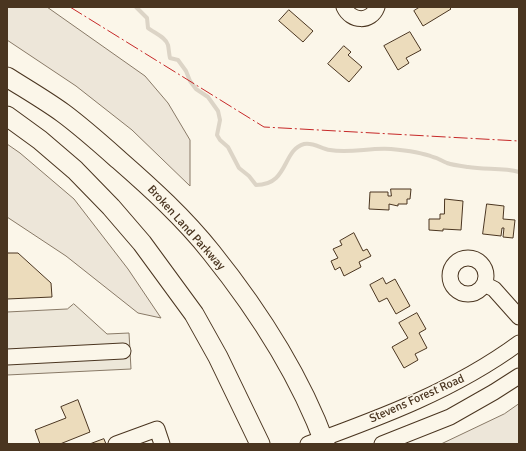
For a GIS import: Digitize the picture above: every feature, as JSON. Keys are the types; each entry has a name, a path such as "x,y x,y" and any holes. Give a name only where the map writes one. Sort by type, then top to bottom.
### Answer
{"main road":[{"name":"Broken Land Parkway","path":"7,77 63,113 102,144 146,184 210,251 243,295 273,340 297,382 318,442"},
{"path":"7,116 40,140 74,170 111,207 142,243 194,314 218,356 260,444"}],"street":[{"path":"344,7 346,12 357,19 364,19 371,16 377,7"},
{"path":"484,284 494,288 519,317"},
{"name":"Stevens Forest Road","path":"318,442 438,392 482,368 519,343"},
{"path":"7,356 123,351"},
{"path":"382,444 450,417 519,376"},
{"path":"116,444 157,429 162,444"}],"shaded area":[{"path":"7,7 47,7 145,76 168,103 190,140 190,186 132,130 76,86 7,40"},
{"path":"7,144 20,153 74,199 128,269 161,318 138,313 66,256 7,217"},
{"path":"74,304 107,334 129,333 131,369 7,375 7,312 67,309"},
{"path":"519,404 519,444 441,444 504,414"}],"building":[{"path":"420,7 449,7 451,9 423,26 414,11"},
{"path":"289,10 313,31 303,42 279,21"},
{"path":"410,32 421,50 406,58 409,63 398,70 384,46"},
{"path":"344,46 351,52 348,55 362,67 349,82 328,64"},
{"path":"391,189 411,189 410,199 407,199 407,204 398,204 398,206 389,204 389,210 369,209 370,192 388,192 388,196 391,196"},
{"path":"445,199 463,201 461,230 429,230 429,219 440,219 440,214 444,214"},
{"path":"487,204 504,206 503,219 515,220 513,238 503,237 504,228 502,228 501,236 483,234"},
{"path":"354,233 363,251 367,249 371,256 359,262 361,267 344,276 340,267 335,270 331,261 338,258 333,249 342,245 340,241"},
{"path":"7,253 18,253 51,283 52,297 7,299"},
{"path":"383,278 386,284 395,279 410,306 396,314 387,298 379,302 370,285"},
{"path":"417,313 426,329 419,333 427,348 415,354 418,360 404,368 392,347 408,338 399,323"},
{"path":"78,400 90,432 60,444 40,444 35,430 66,418 61,407"},
{"path":"104,439 106,444 90,444"}],"waterway":[{"path":"136,7 147,18 148,28 167,42 170,58 178,60 196,89 208,97 218,111 220,120 217,135 228,147 239,168 249,176 256,185 267,183 280,174 292,153 297,147 304,144 338,151 376,149 401,150 437,158 454,165 474,168 513,170 519,172"}],"power":[{"path":"70,7 264,127 519,141"}]}
